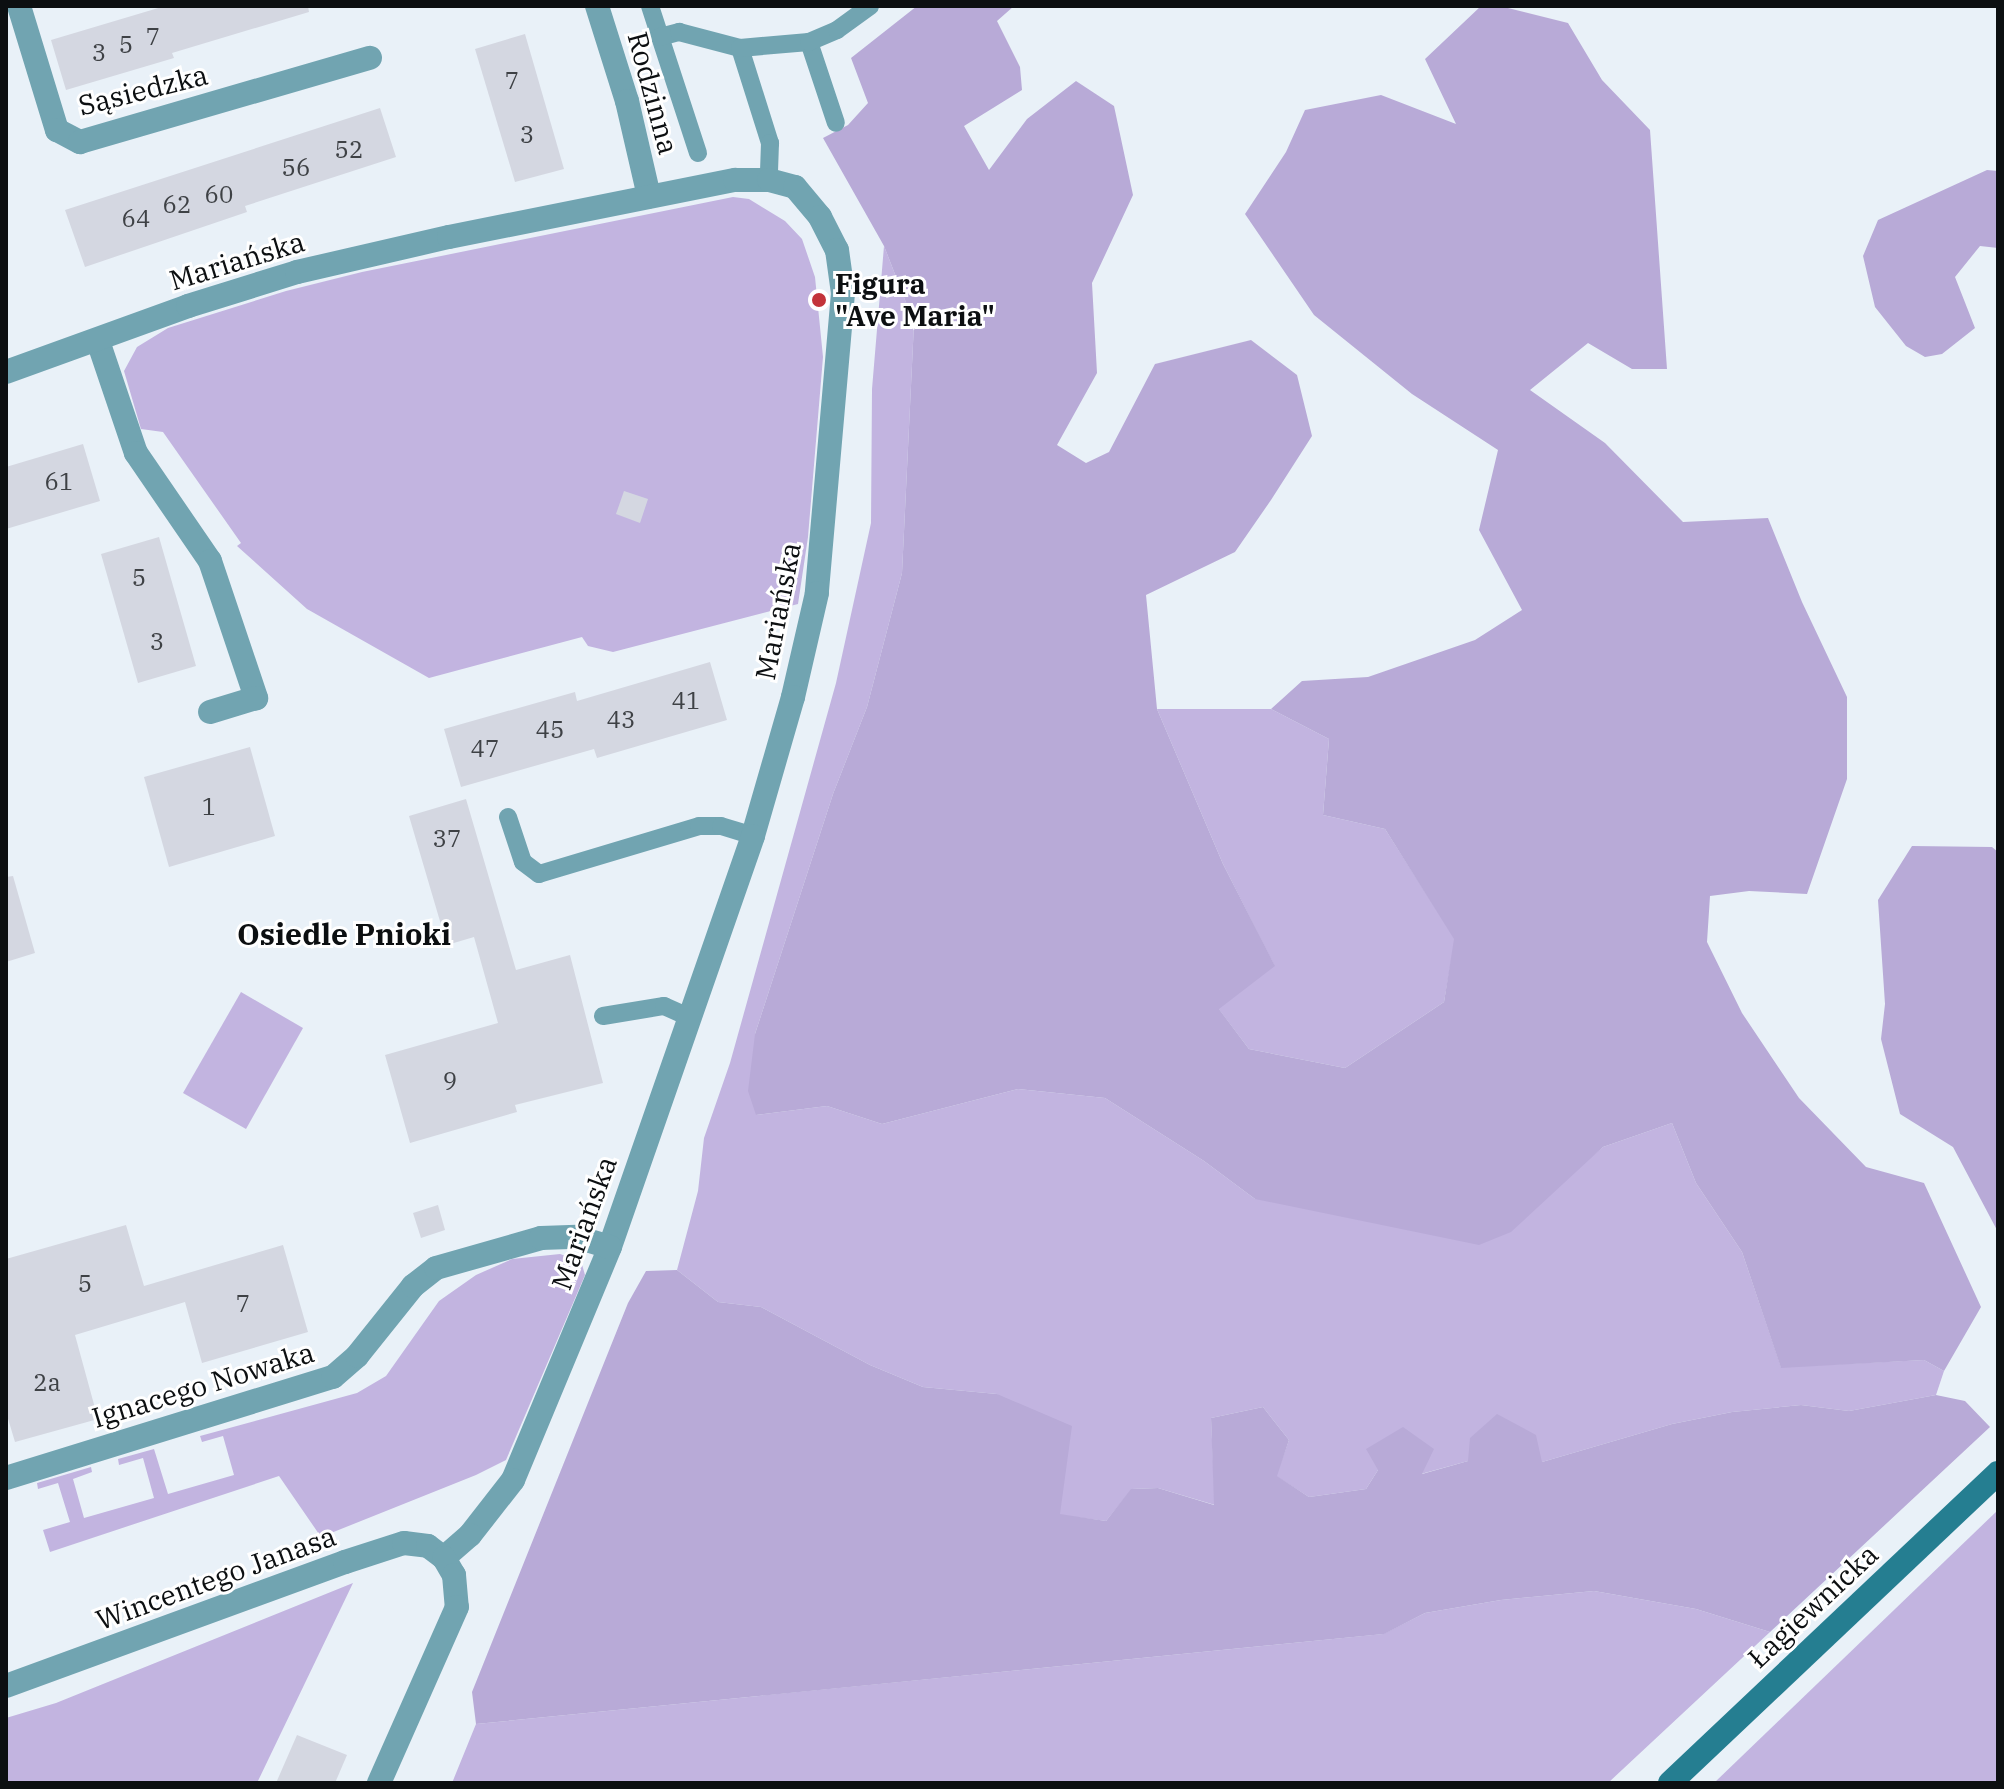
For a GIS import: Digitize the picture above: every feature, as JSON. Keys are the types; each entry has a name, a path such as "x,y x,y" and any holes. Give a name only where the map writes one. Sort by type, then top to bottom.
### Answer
{"street":[{"name":"Sąsiedzka","path":"19,6 57,130 80,142 370,58"},
{"name":"Rodzinna","path":"597,6 627,101 649,196"},
{"name":"Mariańska","path":"6,372 188,306 297,272 735,180 769,180 795,187 820,217 837,250 843,293 817,593 793,697 753,836 610,1247 513,1480 470,1535 444,1558"},
{"path":"98,341 136,453 210,561 256,698 210,712"},
{"name":"Ignacego Nowaka","path":"6,1478 333,1377 357,1356 413,1286 436,1268 541,1238 577,1237 610,1247"},
{"name":"Łagiewnicka","path":"1670,1783 1998,1473"},
{"name":"Wincentego Janasa","path":"6,1686 404,1543 428,1546 444,1558"},
{"path":"379,1783 457,1607 454,1575 444,1558"}],"lane":[{"path":"650,6 698,153"},
{"path":"660,37 679,32 740,48 809,42 837,30 870,6"},
{"path":"809,42 836,123"},
{"path":"740,48 770,143 769,180"},
{"path":"508,817 523,862 539,874 699,826 721,826 753,836"},
{"path":"603,1016 664,1006 689,1017"}],"shaded area":[{"path":"917,6 1014,6 997,21 1020,67 1022,90 964,126 989,170 1027,119 1076,81 1114,106 1133,195 1092,283 1097,373 1057,445 1086,463 1109,452 1155,364 1251,340 1297,375 1312,436 1271,500 1235,552 1146,595 1157,709 1223,864 1275,966 1219,1009 1249,1049 1345,1068 1444,1002 1454,939 1385,829 1323,815 1329,739 1271,709 1302,681 1368,677 1475,640 1522,610 1479,530 1498,450 1412,394 1314,315 1245,214 1286,152 1305,110 1381,95 1456,124 1425,59 1481,6 1500,6 1568,23 1602,80 1650,130 1667,369 1632,369 1588,343 1530,390 1605,443 1683,522 1768,518 1802,602 1847,697 1847,779 1807,894 1749,891 1710,896 1707,942 1742,1013 1799,1098 1866,1167 1924,1183 1981,1307 1944,1371 1924,1360 1781,1368 1742,1252 1696,1183 1672,1123 1603,1147 1511,1232 1479,1245 1255,1199 1204,1161 1105,1098 1018,1089 882,1124 827,1106 756,1115 748,1091 755,1034 833,794 867,707 902,573 914,323 884,246 823,138 848,125 868,103 851,58"},
{"path":"1987,170 1998,171 1998,248 1980,246 1955,277 1975,328 1942,354 1925,357 1906,346 1875,307 1863,256 1878,220"},
{"path":"733,197 749,199 785,221 802,239 815,277 823,357 808,537 798,604 613,652 588,646 582,637 429,678 307,609 237,546 241,543 163,432 141,429 124,371 137,347 168,328 286,291 362,272"},
{"path":"884,246 914,323 902,573 867,707 833,794 755,1034 756,1115 827,1106 882,1124 1018,1089 1105,1098 1204,1161 1255,1199 1572,1173 1603,1147 1672,1123 1696,1183 1742,1252 1781,1367 1924,1360 1944,1371 1936,1395 1849,1411 1801,1405 1732,1412 1672,1424 1542,1462 1468,1461 1421,1474 1378,1470 1366,1489 1309,1497 1276,1476 1289,1440 1263,1407 1211,1418 1215,1505 1158,1488 1132,1489 1106,1521 1060,1515 997,1394 923,1387 870,1365 761,1307 718,1302 677,1270 698,1191 704,1138 730,1063 836,683 871,523 872,389"},
{"path":"1157,709 1271,709 1329,739 1323,815 1385,829 1455,939 1444,1002 1345,1068 1249,1049 1218,1008 1274,965 1223,864"},
{"path":"1912,846 1992,847 1998,852 1998,1232 1953,1147 1900,1114 1881,1039 1885,1004 1878,900"},
{"path":"241,992 303,1028 246,1129 183,1093"},
{"path":"560,1254 581,1261 585,1275 506,1460 321,1537 279,1476 50,1552 43,1530 70,1522 58,1483 38,1489 37,1483 91,1467 92,1472 73,1479 84,1518 154,1498 143,1458 119,1465 118,1459 154,1449 168,1494 234,1475 223,1436 202,1442 200,1436 357,1393 386,1376 439,1301 476,1275 512,1259"},
{"path":"677,1270 718,1302 761,1307 870,1365 923,1387 997,1394 1072,1426 1060,1514 1106,1521 1131,1489 1158,1488 1214,1505 1211,1418 1263,1407 1289,1440 1277,1476 1309,1497 1366,1489 1378,1470 1366,1449 1403,1427 1434,1449 1422,1474 1468,1461 1470,1438 1497,1414 1536,1435 1542,1462 1672,1424 1732,1412 1801,1405 1849,1411 1936,1395 1965,1401 1990,1427 1770,1632 1696,1609 1594,1591 1501,1600 1425,1613 1384,1634 476,1724 472,1692 628,1303 646,1271"},
{"path":"1998,1510 1998,1783 1714,1783"},
{"path":"353,1583 257,1783 6,1783 6,1718 56,1703"},
{"path":"1594,1591 1696,1609 1770,1632 1608,1783 452,1783 476,1724 1383,1634 1425,1613 1501,1600"}],"building":[{"path":"165,6 308,6 309,12 172,53 174,58 66,90 51,40"},
{"path":"525,34 564,169 515,182 475,49"},
{"path":"380,108 396,157 245,206 247,212 85,267 65,210"},
{"path":"83,444 100,501 6,529 6,467"},
{"path":"624,491 648,499 640,523 616,514"},
{"path":"159,537 196,666 138,683 101,554"},
{"path":"710,662 727,720 597,758 594,749 461,787 444,729 575,692 577,701"},
{"path":"250,747 275,836 169,867 144,777"},
{"path":"466,799 516,970 570,955 603,1083 515,1105 517,1112 410,1143 385,1055 498,1023 474,937 447,945 409,816"},
{"path":"13,876 35,953 6,962 6,877"},
{"path":"438,1205 445,1230 421,1238 413,1213"},
{"path":"126,1225 144,1286 283,1245 308,1332 202,1363 185,1302 75,1335 98,1419 15,1442 6,1412 6,1259"},
{"path":"297,1735 347,1755 335,1783 276,1783"}],"place":[{"name":"Figura \"Ave Maria\"","path":"819,300"}],"district":[{"name":"Osiedle Pnioki","path":"344,934"}]}
